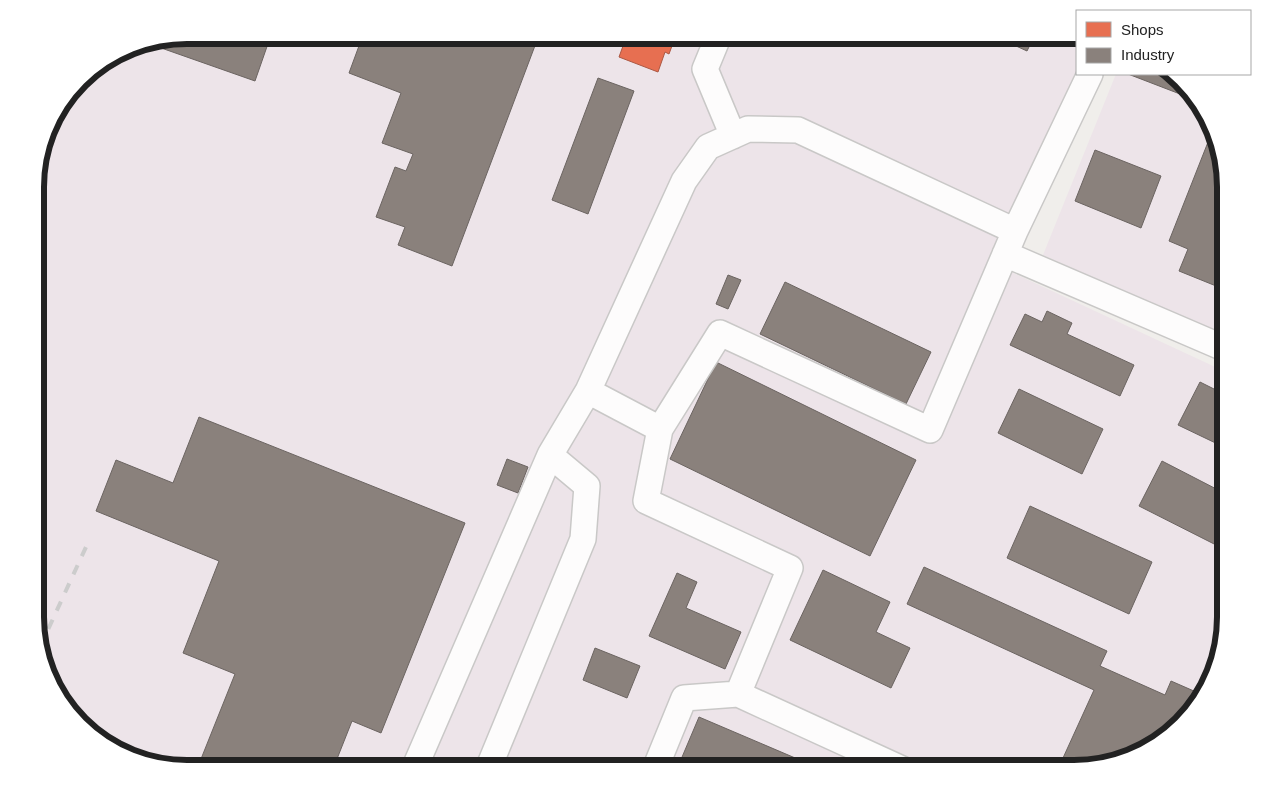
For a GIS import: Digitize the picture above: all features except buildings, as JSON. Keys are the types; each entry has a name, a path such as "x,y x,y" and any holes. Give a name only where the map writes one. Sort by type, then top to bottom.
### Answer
{"lane":[{"path":"715,44 705,69 733,136"},
{"path":"738,694 790,568 646,501 660,430 720,333 930,430 1015,231 1090,75"},
{"path":"418,760 550,455 588,391 684,181 708,147 748,129 798,130 1015,231"},
{"path":"1005,254 1217,345"},
{"path":"588,391 660,430"},
{"path":"492,760 584,539 587,486 550,455"},
{"path":"658,760 684,698 738,694 882,760"}],"shaded area":[{"path":"187,44 1076,44 1077,75 1009,271 1217,368 1217,626 1210,663 1193,697 1175,718 1146,741 1120,753 1083,760 168,759 132,749 100,731 73,704 63,689 51,663 45,636 44,617 45,168 55,132 63,115 79,93 100,73 115,63 141,51 168,45"},
{"path":"1116,75 1163,75 1188,100 1198,115 1206,132 1214,159 1217,178 1217,334 1043,255"}],"railway":[{"path":"45,636 86,547"}]}
